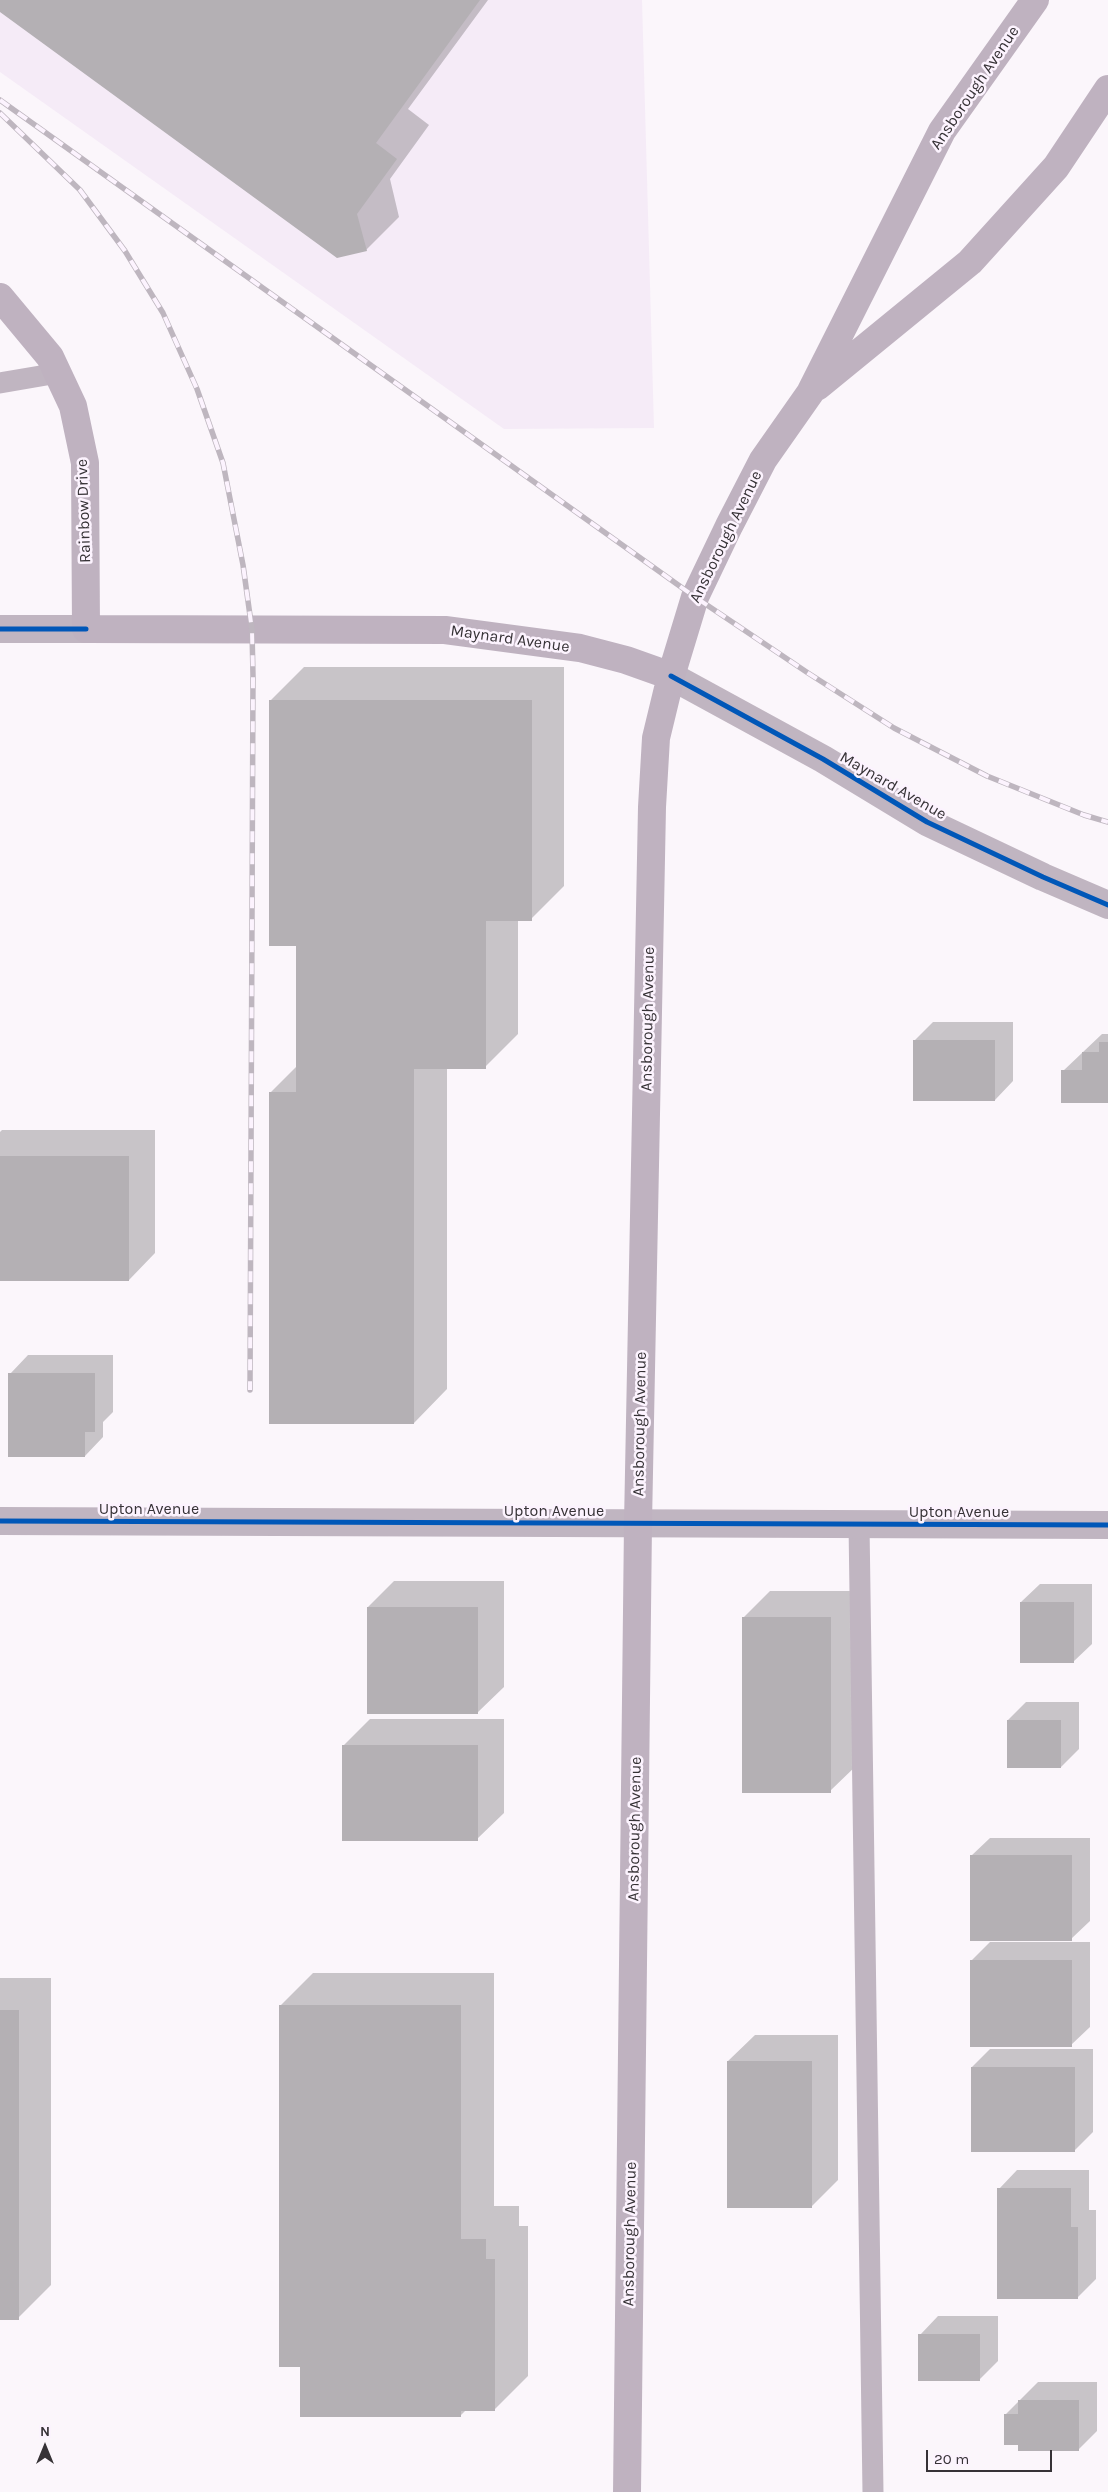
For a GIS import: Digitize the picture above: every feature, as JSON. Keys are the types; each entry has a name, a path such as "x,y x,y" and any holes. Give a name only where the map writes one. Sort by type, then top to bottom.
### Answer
{"main road":[{"name":"Ansborough Avenue","path":"627,2492 638,1523 652,807 656,738 671,676 695,597 763,460 810,393 942,131 1035,0"},
{"name":"Ansborough Avenue","path":"810,393 970,262 1056,167 1108,89"},
{"name":"Rainbow Drive","path":"0,297 50,357 73,406 85,464 86,629"},
{"name":"Maynard Avenue","path":"86,629 445,630 580,648 626,660 671,676"}],"street":[{"name":"Maynard Avenue","path":"0,629 86,629"},
{"name":"Maynard Avenue","path":"671,676 823,759 927,822 1043,877 1108,905"},
{"name":"Upton Avenue","path":"0,1521 1108,1525"}],"lane":[{"path":"0,383 58,373"},
{"path":"859,1524 873,2492"}],"shaded area":[{"path":"0,0 642,0 654,428 504,429 0,72"}],"building":[{"path":"0,0 480,0 376,143 397,159 357,214 367,251 337,258 0,12"},
{"path":"269,700 532,700 532,921 486,921 486,1069 414,1069 414,1424 269,1424 269,1092 296,1092 296,946 269,946"},
{"path":"913,1040 995,1040 995,1101 913,1101"},
{"path":"1099,1042 1108,1042 1108,1103 1061,1103 1061,1070 1082,1070 1082,1052 1099,1052"},
{"path":"0,1156 129,1156 129,1281 0,1281"},
{"path":"8,1373 95,1373 95,1432 85,1432 85,1457 8,1457"},
{"path":"1020,1602 1074,1602 1074,1663 1020,1663"},
{"path":"367,1607 478,1607 478,1714 367,1714"},
{"path":"742,1617 831,1617 831,1793 742,1793"},
{"path":"1007,1720 1061,1720 1061,1768 1007,1768"},
{"path":"342,1745 478,1745 478,1841 342,1841"},
{"path":"970,1855 1072,1855 1072,1941 970,1941"},
{"path":"970,1960 1072,1960 1072,2047 970,2047"},
{"path":"279,2005 461,2005 461,2239 486,2239 486,2259 495,2259 495,2411 461,2411 461,2417 300,2417 300,2367 279,2367"},
{"path":"0,2010 19,2010 19,2320 0,2320"},
{"path":"727,2061 812,2061 812,2208 727,2208"},
{"path":"971,2067 1075,2067 1075,2152 971,2152"},
{"path":"997,2188 1071,2188 1071,2227 1078,2227 1078,2299 997,2299"},
{"path":"918,2334 980,2334 980,2381 918,2381"},
{"path":"1018,2400 1079,2400 1079,2451 1018,2451 1018,2445 1004,2445 1004,2414 1018,2414"}],"railway":[{"path":"0,100 695,597 808,673 894,728 987,776 1084,815 1108,822"},
{"path":"0,113 80,190 125,251 163,313 197,389 223,463 243,565 252,630 253,676 250,1390"}],"cycle path":[{"path":"0,629 86,629"},
{"path":"671,676 823,759 927,822 1043,877 1108,905"},
{"path":"0,1521 1108,1525"}]}
